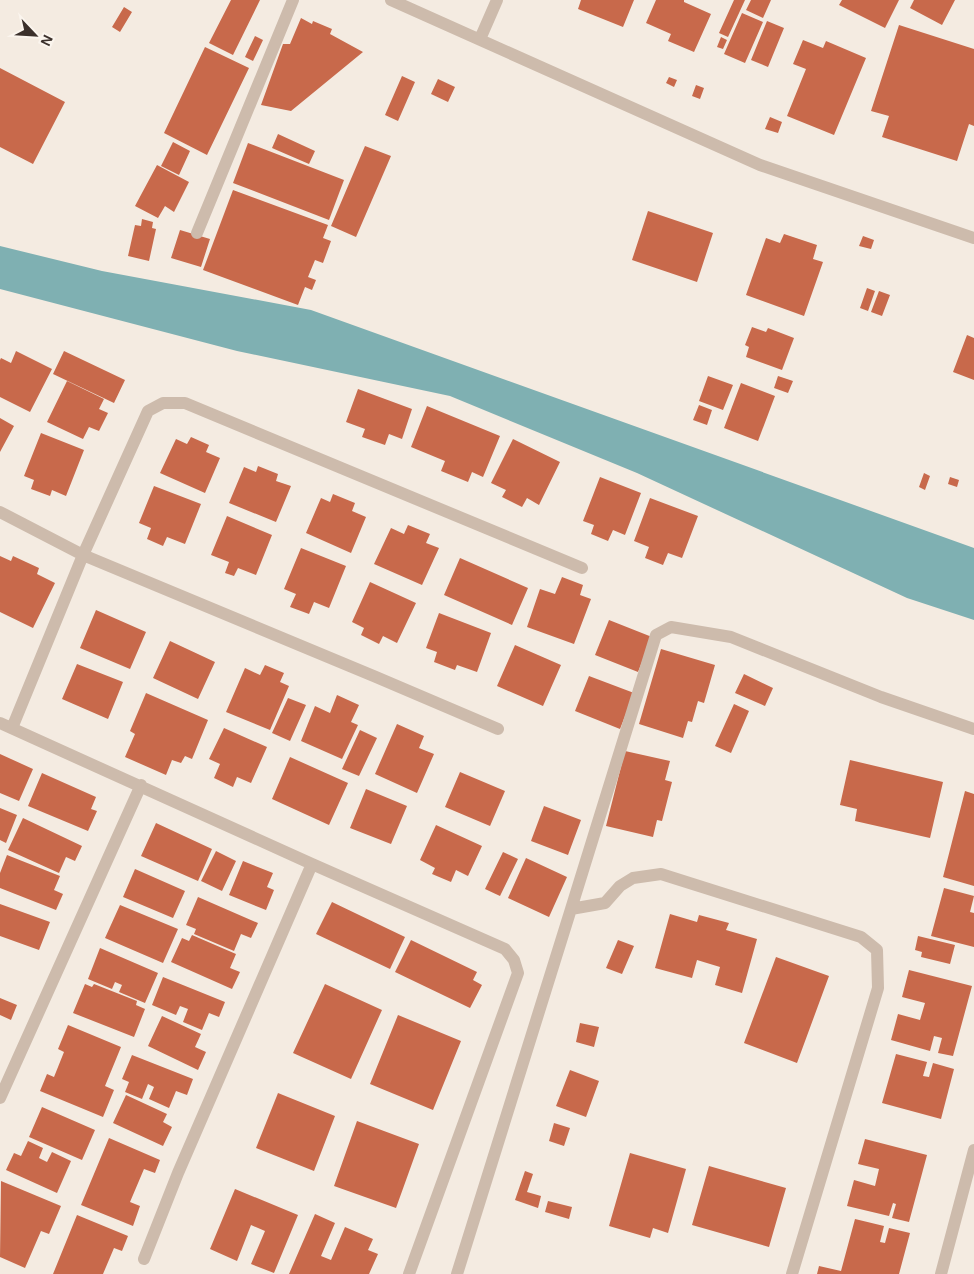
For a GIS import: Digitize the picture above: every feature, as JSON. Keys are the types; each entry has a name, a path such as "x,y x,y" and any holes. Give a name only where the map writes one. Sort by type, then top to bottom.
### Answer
{"street":[{"path":"198,233 293,0"},
{"path":"390,0 760,165 974,238"},
{"path":"480,39 497,0"},
{"path":"409,1274 518,973 514,960 505,949 6,725 148,411 163,403 185,403 582,568"},
{"path":"0,512 83,555 498,729"},
{"path":"457,1274 656,635 671,627 731,637 881,698 974,728"},
{"path":"0,1098 141,785"},
{"path":"144,1259 178,1173 312,864"},
{"path":"572,908 605,903 620,886 634,878 661,874 861,937 877,950 878,988 792,1274"},
{"path":"941,1274 974,1150"}],"water":[{"path":"0,246 102,271 311,310 974,548 974,620 907,598 637,473 450,396 237,351 0,289"}],"building":[{"path":"231,0 260,0 233,55 209,43"},
{"path":"581,0 634,0 623,27 578,9"},
{"path":"656,0 684,0 684,2 711,14 694,52 668,41 671,34 646,23"},
{"path":"734,0 745,0 728,37 719,33"},
{"path":"751,0 771,0 763,18 746,10"},
{"path":"842,0 899,0 885,28 839,5"},
{"path":"914,0 955,0 942,25 910,8"},
{"path":"124,7 132,12 120,32 112,27"},
{"path":"742,13 763,22 745,63 724,54"},
{"path":"301,18 312,24 313,21 332,29 330,34 363,52 291,111 261,105 283,44 290,44"},
{"path":"767,21 784,28 768,67 751,60"},
{"path":"899,25 974,49 974,126 969,124 957,161 882,137 889,116 871,111"},
{"path":"255,36 263,40 253,61 245,57"},
{"path":"721,37 727,40 723,49 717,47"},
{"path":"803,40 823,48 826,41 866,58 834,135 787,116 806,69 793,64"},
{"path":"205,47 249,68 207,155 164,133"},
{"path":"0,68 65,102 33,164 0,147"},
{"path":"402,76 415,82 398,121 385,115"},
{"path":"669,77 677,80 674,87 666,83"},
{"path":"438,79 455,87 448,102 431,94"},
{"path":"696,85 704,88 700,99 692,96"},
{"path":"770,117 782,122 778,133 765,129"},
{"path":"278,134 315,151 309,164 272,148"},
{"path":"173,142 190,151 179,175 161,166"},
{"path":"248,143 344,180 329,220 233,183"},
{"path":"365,146 391,156 356,237 331,226"},
{"path":"157,165 189,182 174,212 165,206 158,218 135,206"},
{"path":"233,190 328,225 323,238 331,241 323,263 315,260 308,277 316,280 312,290 305,287 298,305 203,270"},
{"path":"648,211 713,233 697,282 632,260"},
{"path":"142,219 153,222 152,228 156,229 149,261 128,256 135,225 141,226"},
{"path":"180,230 210,239 201,267 171,258"},
{"path":"784,234 817,245 813,259 823,262 804,316 746,295 766,238 780,243"},
{"path":"863,236 874,240 871,249 859,246"},
{"path":"867,288 875,291 868,311 860,308"},
{"path":"879,291 890,295 882,316 871,312"},
{"path":"752,327 766,332 768,328 794,338 782,370 746,357 749,347 745,345"},
{"path":"967,335 974,338 974,380 953,372"},
{"path":"16,351 52,369 30,412 0,397 0,360 1,358 11,363"},
{"path":"64,351 125,380 114,403 53,374"},
{"path":"708,376 733,385 723,410 699,401"},
{"path":"778,376 793,381 788,393 774,388"},
{"path":"67,381 104,399 99,409 108,413 99,431 89,427 83,439 47,422"},
{"path":"741,383 775,396 758,441 724,428"},
{"path":"358,389 412,409 402,439 389,434 385,445 362,437 365,429 346,422"},
{"path":"699,405 712,410 707,425 693,420"},
{"path":"427,406 500,436 483,477 472,472 468,482 441,471 445,461 411,447"},
{"path":"0,418 14,426 0,452"},
{"path":"41,433 84,450 66,496 52,490 50,496 31,489 34,480 24,476"},
{"path":"191,437 209,445 206,452 220,458 205,493 160,473 176,439 187,444"},
{"path":"513,439 560,462 539,505 527,498 522,507 502,497 506,490 491,483"},
{"path":"258,466 278,474 276,481 291,486 276,522 229,503 244,467 256,472"},
{"path":"924,473 930,476 925,490 919,487"},
{"path":"600,477 641,493 625,535 613,530 608,541 591,534 594,525 583,521"},
{"path":"950,477 959,480 957,487 948,484"},
{"path":"154,486 201,504 185,544 167,537 163,546 147,539 151,528 139,523"},
{"path":"333,494 355,503 352,511 366,517 351,553 306,533 321,498 330,502"},
{"path":"650,498 698,516 682,558 668,553 663,565 645,558 649,547 634,541"},
{"path":"227,516 272,535 256,575 238,568 234,576 225,573 229,562 211,555"},
{"path":"408,525 430,534 426,543 439,548 422,585 374,564 391,528 404,534"},
{"path":"301,548 346,566 329,608 314,602 309,614 290,607 296,594 284,589"},
{"path":"0,556 11,561 13,556 39,568 37,574 55,583 33,628 0,612"},
{"path":"460,558 528,588 512,625 444,595"},
{"path":"562,577 583,585 580,595 591,599 574,644 527,627 540,589 555,594"},
{"path":"370,582 416,603 397,643 383,636 379,644 361,635 364,628 352,622"},
{"path":"96,610 146,632 130,669 80,648"},
{"path":"439,613 491,633 477,672 457,665 455,670 434,662 437,652 426,648"},
{"path":"609,620 652,637 638,672 595,655"},
{"path":"170,641 215,662 198,699 153,678"},
{"path":"515,645 561,665 543,706 497,686"},
{"path":"661,649 715,665 704,703 698,701 692,722 688,721 683,738 639,724"},
{"path":"77,664 123,682 108,719 62,699"},
{"path":"265,665 284,673 280,682 289,686 270,730 226,712 245,668 260,675"},
{"path":"744,674 773,688 765,706 735,693"},
{"path":"589,676 634,693 620,729 575,711"},
{"path":"146,693 208,720 192,759 185,756 181,763 172,760 166,775 125,757 135,734 130,731"},
{"path":"337,695 359,705 351,722 358,725 342,759 301,741 315,706 330,713"},
{"path":"288,698 306,705 290,741 272,733"},
{"path":"734,704 749,711 731,753 715,746"},
{"path":"397,724 424,736 419,748 434,754 417,793 375,774"},
{"path":"224,728 267,747 251,783 237,777 233,787 214,778 220,764 209,759"},
{"path":"360,730 377,738 359,776 342,769"},
{"path":"625,751 670,761 665,780 672,782 662,821 657,820 653,837 606,826"},
{"path":"0,754 33,769 19,801 0,793"},
{"path":"290,757 348,783 329,825 272,799"},
{"path":"850,760 943,782 930,838 855,821 857,809 840,805"},
{"path":"460,772 505,791 490,826 445,807"},
{"path":"42,773 96,797 91,809 97,811 88,831 28,806"},
{"path":"366,789 407,806 391,844 350,828"},
{"path":"965,791 974,794 974,886 943,877"},
{"path":"544,806 581,820 568,855 531,841"},
{"path":"0,808 17,815 6,843 0,840"},
{"path":"23,818 82,846 75,861 66,857 59,873 8,850"},
{"path":"156,823 212,849 198,881 141,856"},
{"path":"436,825 482,846 468,876 456,870 451,882 432,874 435,868 420,860"},
{"path":"216,851 236,861 222,891 201,881"},
{"path":"503,852 518,859 500,896 485,889"},
{"path":"7,855 60,876 54,890 63,894 56,910 0,888 0,873"},
{"path":"526,858 567,877 549,917 508,898"},
{"path":"243,861 273,873 267,887 274,890 266,910 229,895"},
{"path":"135,869 185,891 173,918 123,897"},
{"path":"944,888 974,896 970,912 974,913 974,947 931,936"},
{"path":"198,897 258,923 251,938 241,934 234,951 194,934 196,929 186,925"},
{"path":"332,902 405,937 390,969 316,934"},
{"path":"0,904 50,922 39,950 0,936"},
{"path":"120,905 178,929 163,963 105,938"},
{"path":"670,914 697,922 699,915 729,923 726,930 757,939 742,993 715,985 720,967 697,960 692,978 655,968"},
{"path":"192,935 236,954 230,968 240,972 232,989 171,962 182,938 189,941"},
{"path":"918,936 955,945 950,964 921,957 922,952 915,950"},
{"path":"411,940 477,972 473,980 482,985 470,1008 395,972"},
{"path":"618,940 634,946 622,974 606,968"},
{"path":"100,948 158,973 145,1003 119,992 122,985 115,982 112,989 88,979"},
{"path":"776,957 829,976 797,1063 744,1043"},
{"path":"909,970 972,986 953,1056 938,1053 942,1038 934,1036 930,1051 891,1040 898,1014 920,1020 925,1003 902,997"},
{"path":"163,977 225,1002 219,1017 209,1013 202,1030 183,1022 188,1009 180,1006 176,1015 152,1005"},
{"path":"85,984 92,987 94,984 137,1001 136,1005 145,1009 134,1037 73,1013"},
{"path":"325,984 382,1010 351,1079 293,1053"},
{"path":"0,998 17,1005 11,1020 0,1015"},
{"path":"398,1015 461,1041 433,1110 370,1084"},
{"path":"162,1016 201,1034 195,1047 206,1052 198,1070 148,1046"},
{"path":"580,1023 599,1027 594,1047 576,1042"},
{"path":"68,1025 121,1047 105,1086 114,1090 103,1117 40,1091 47,1074 54,1077 64,1052 58,1049"},
{"path":"896,1054 927,1062 923,1076 929,1077 933,1063 954,1069 941,1119 882,1103"},
{"path":"132,1055 193,1079 187,1095 176,1091 169,1108 149,1099 154,1087 148,1084 142,1099 125,1092 129,1082 122,1079"},
{"path":"570,1070 599,1081 586,1117 556,1106"},
{"path":"278,1093 335,1116 314,1171 256,1148"},
{"path":"126,1095 167,1114 163,1122 172,1127 163,1146 113,1123"},
{"path":"42,1107 95,1130 82,1160 29,1137"},
{"path":"357,1121 419,1144 396,1208 334,1186"},
{"path":"554,1123 570,1128 564,1146 549,1141"},
{"path":"109,1138 160,1160 155,1173 144,1169 130,1202 140,1206 133,1226 81,1205"},
{"path":"865,1139 927,1155 909,1222 892,1218 896,1204 893,1203 889,1216 847,1206 854,1180 875,1186 879,1169 858,1164"},
{"path":"28,1141 43,1148 39,1158 47,1162 52,1152 71,1161 57,1193 6,1170 14,1153 21,1156"},
{"path":"630,1153 686,1169 668,1233 653,1228 650,1238 609,1226"},
{"path":"709,1166 786,1188 769,1247 692,1225"},
{"path":"525,1171 533,1174 527,1192 541,1196 538,1208 515,1200"},
{"path":"1,1181 61,1206 49,1234 41,1231 25,1268 0,1257"},
{"path":"235,1189 298,1215 274,1273 251,1264 265,1231 251,1225 237,1261 210,1249"},
{"path":"548,1201 572,1207 569,1219 545,1212"},
{"path":"315,1214 335,1223 321,1256 331,1260 345,1227 373,1239 368,1250 378,1254 369,1274 289,1274"},
{"path":"77,1215 128,1236 122,1251 114,1248 103,1274 53,1274"},
{"path":"855,1219 884,1226 880,1242 885,1243 889,1228 910,1233 899,1274 817,1274 819,1266 841,1271"}]}
